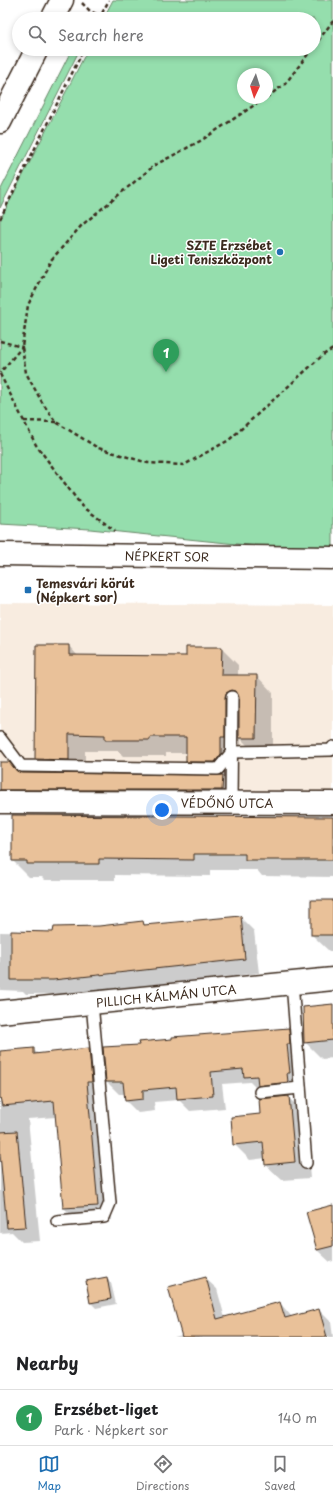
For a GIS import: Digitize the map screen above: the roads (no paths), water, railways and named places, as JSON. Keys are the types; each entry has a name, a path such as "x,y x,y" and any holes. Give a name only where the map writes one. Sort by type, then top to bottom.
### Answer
{"street":[{"path":"56,12 62,0"},
{"path":"0,122 33,56"},
{"name":"NÉPKERT SOR","path":"0,554 333,558"},
{"name":"VÉDŐNŐ UTCA","path":"0,802 333,803"},
{"name":"PILLICH KÁLMÁN UTCA","path":"0,1012 333,979"}],"lane":[{"path":"231,803 232,697"},
{"path":"0,738 21,766 218,769 232,752 331,750 333,747"},
{"path":"292,982 306,1163"},
{"path":"57,1221 104,1217 110,1203 92,1003"},
{"path":"260,1092 300,1088"}],"place":[{"name":"SZTE Erzsébet Ligeti Teniszközpont","path":"280,252"},
{"name":"Erzsébet-liget","path":"166,372"},
{"name":"Temesvári körút (Népkert sor)","path":"28,590"}]}
